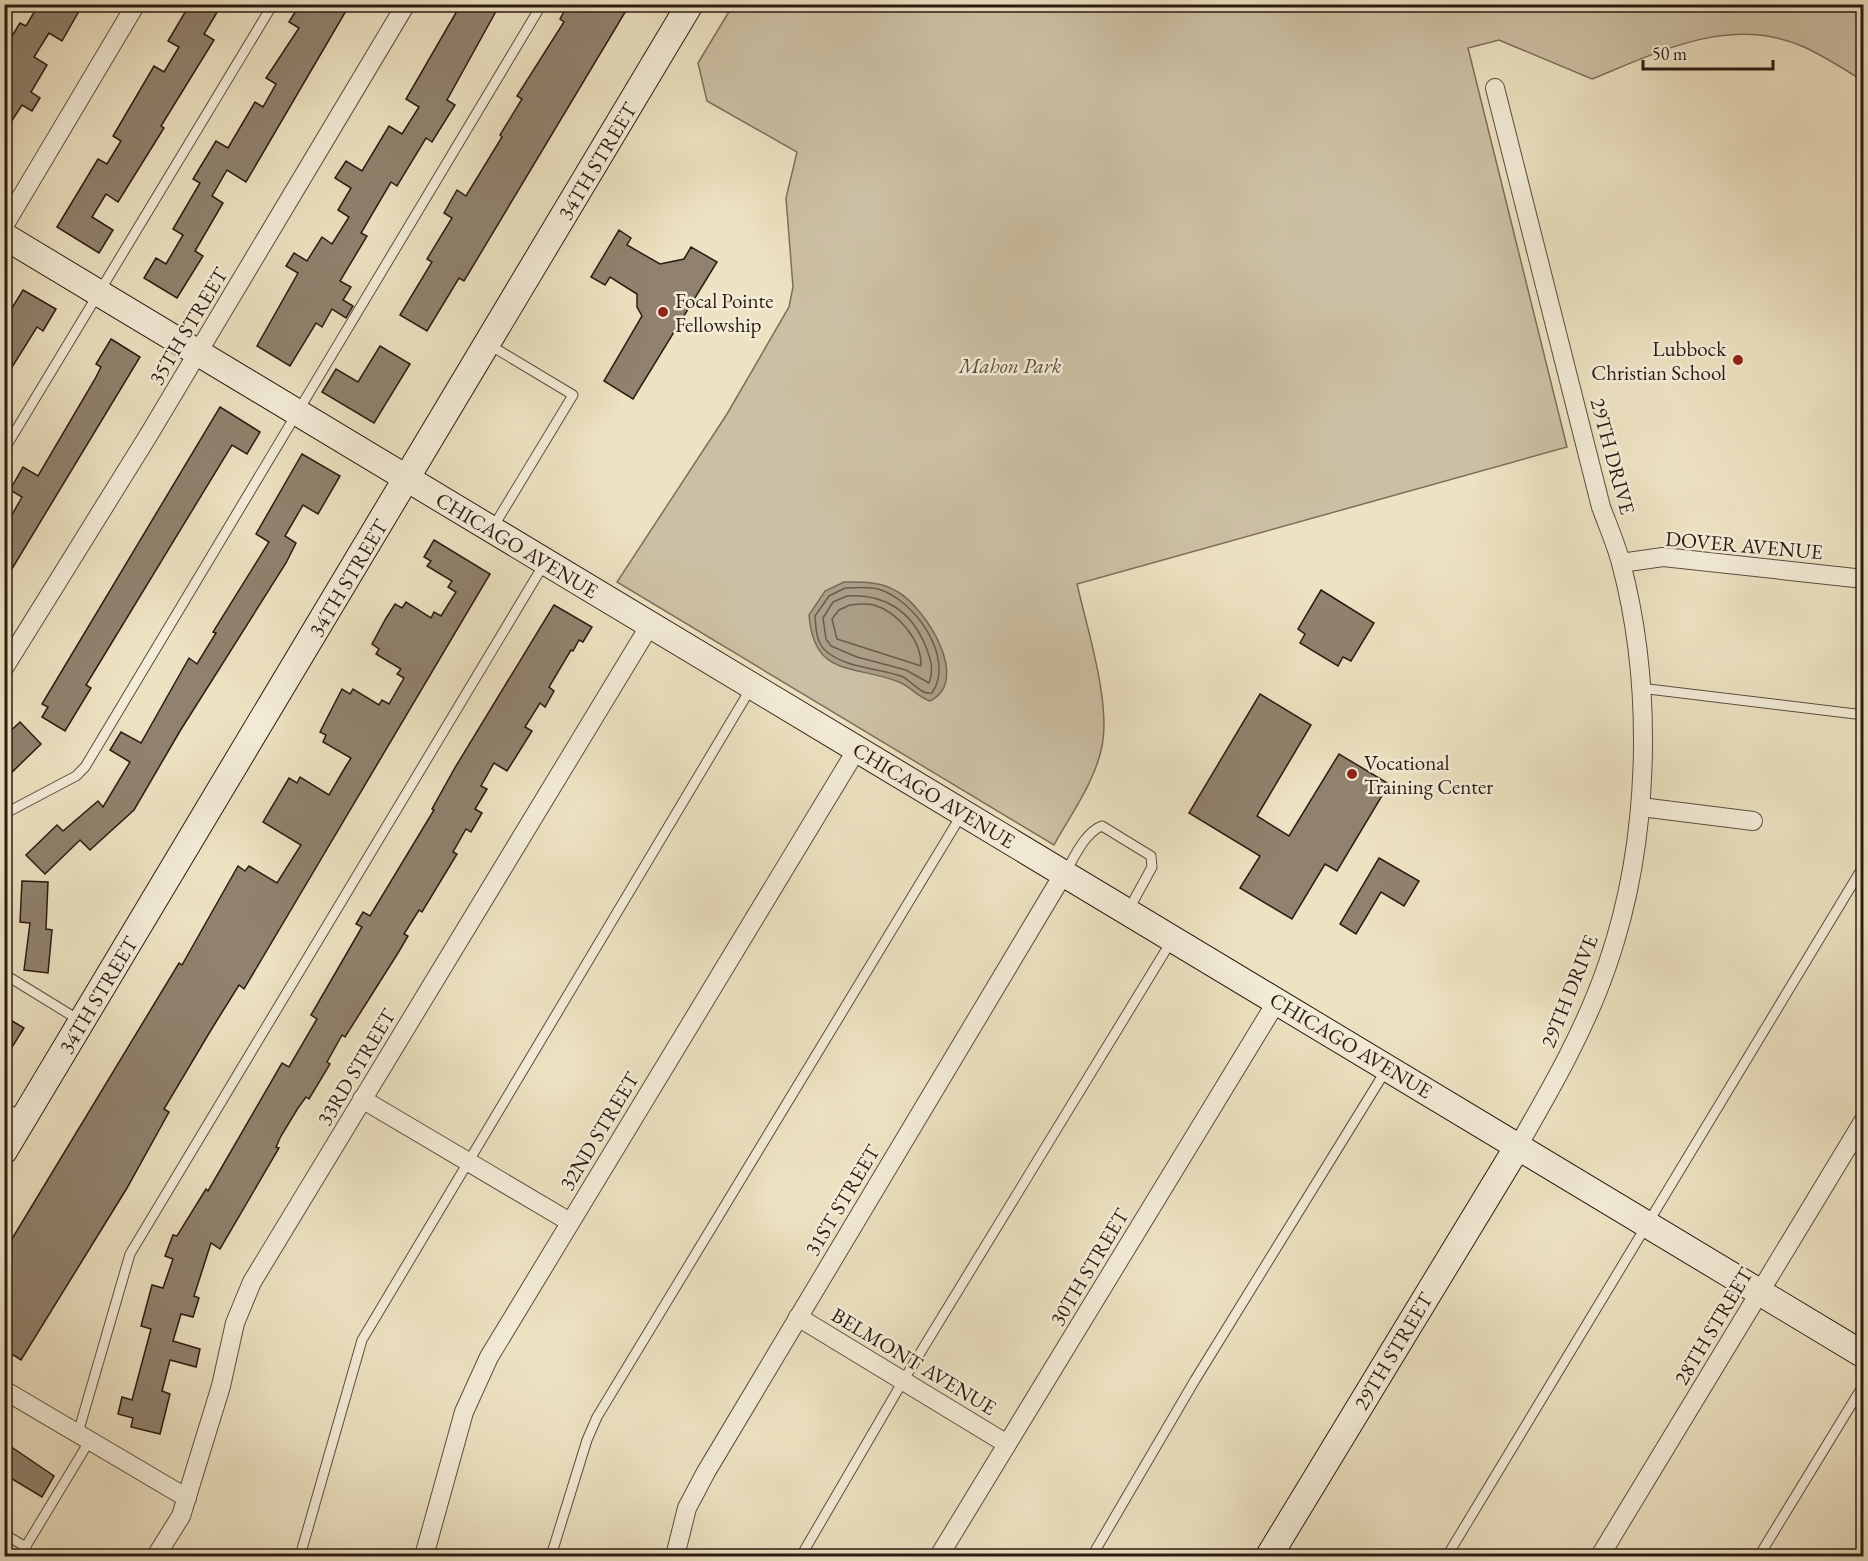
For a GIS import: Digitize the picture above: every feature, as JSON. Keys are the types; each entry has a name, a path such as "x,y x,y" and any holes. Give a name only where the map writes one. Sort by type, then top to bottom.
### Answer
{"street":[{"path":"4,226 136,4"},
{"name":"35TH STREET","path":"4,668 198,353 406,4"},
{"name":"34TH STREET","path":"4,1151 13,1117 82,1022 408,480 690,4"},
{"name":"29TH DRIVE","path":"1495,88 1601,507 1621,563 1636,643 1640,688 1641,807 1630,875 1609,962 1589,1012 1556,1080 1518,1146"},
{"name":"CHICAGO AVENUE","path":"4,236 1863,1354"},
{"name":"DOVER AVENUE","path":"1621,563 1663,557 1863,579"},
{"name":"33RD STREET","path":"156,1557 181,1516 221,1386 235,1323 252,1282 650,625"},
{"name":"32ND STREET","path":"424,1557 464,1412 489,1357 857,749"},
{"path":"1641,807 1753,821"},
{"name":"31ST STREET","path":"675,1557 692,1499 798,1317 1064,873"},
{"name":"30TH STREET","path":"939,1557 1277,1001"},
{"path":"362,1099 570,1222"},
{"name":"28TH STREET","path":"1600,1557 1863,1120"},
{"name":"29TH STREET","path":"1269,1557 1518,1146"},
{"name":"BELMONT AVENUE","path":"798,1317 1007,1444"},
{"path":"4,1390 187,1498"}],"lane":[{"path":"4,450 273,4"},
{"path":"4,814 76,776 85,767 299,414 542,4"},
{"path":"488,344 573,395 491,530"},
{"path":"20,1557 84,1437 130,1254 545,562"},
{"path":"300,1557 362,1340 752,686"},
{"path":"1640,688 1863,715"},
{"path":"551,1557 587,1440 597,1417 963,812"},
{"path":"1064,873 1095,828 1102,826 1143,849 1151,856 1152,867 1128,911"},
{"path":"1447,1557 1863,865"},
{"path":"801,1557 903,1381 1173,938"},
{"path":"4,974 82,1022"},
{"path":"1092,1557 1195,1380 1387,1068"},
{"path":"1759,1557 1863,1384"},
{"path":"4,1534 26,1547"}],"green space":[{"name":"Mahon Park","path":"733,5 1863,5 1863,81 1804,47 1777,38 1750,34 1696,40 1669,48 1592,79 1499,40 1468,48 1567,447 1077,584 1097,665 1104,728 1102,746 1094,772 1054,845 617,582 727,414 789,307 793,287 786,198 797,152 707,101 698,63"}],"water":[{"path":"844,582 872,583 892,588 909,600 931,628 940,645 947,677 942,691 930,701 899,682 839,665 819,650 812,635 809,615 825,591"}],"building":[{"path":"39,4 83,4 62,41 49,33 34,57 47,65 31,92 40,98 32,111 22,105 4,133 4,86 12,74 4,69 4,49 20,23 26,26"},
{"path":"190,4 222,4 204,34 214,40 161,126 164,128 118,202 106,194 92,217 113,230 99,253 57,227 98,159 107,164 121,141 113,136 154,66 164,72 179,47 168,41"},
{"path":"300,4 350,4 246,182 227,170 212,196 223,203 195,251 203,256 177,298 144,278 156,258 166,264 183,235 173,229 200,183 193,179 216,141 228,148 255,102 263,107 276,84 266,78 299,28 289,22"},
{"path":"461,4 500,4 447,100 455,105 432,142 426,138 397,186 391,182 361,233 367,236 340,281 351,287 343,300 353,306 346,318 332,309 322,327 316,323 290,366 257,346 298,273 286,266 294,253 307,261 322,237 332,244 349,217 338,210 351,188 335,178 346,161 362,171 389,126 402,134 419,107 406,99"},
{"path":"568,4 630,4 464,281 459,278 427,331 400,315 432,262 427,259 452,218 444,213 457,190 466,196 502,137 500,135 522,99 517,96 564,22 560,19"},
{"name":"Focal Pointe Fellowship","path":"619,230 631,238 627,245 660,264 684,259 691,247 717,262 633,399 604,381 642,316 637,307 637,294 610,277 605,285 591,277"},
{"path":"23,290 56,309 43,331 37,327 4,380 4,321"},
{"path":"111,339 140,357 4,582 4,529 22,497 10,490 23,467 38,476 95,379 101,367 96,364"},
{"path":"380,346 410,364 374,423 322,392 336,369 358,382"},
{"path":"220,407 260,432 247,454 232,445 86,685 91,688 65,731 42,717 48,707 42,704"},
{"path":"302,454 340,476 318,514 303,505 285,536 296,543 286,563 180,731 134,810 90,850 80,840 45,874 26,855 57,825 63,831 98,801 103,807 130,762 110,750 121,732 141,743 189,658 197,664 216,633 213,632 269,542 256,534"},
{"path":"434,540 490,574 244,989 239,985 211,1030 164,1109 169,1112 127,1188 21,1360 4,1349 4,1252 179,963 182,965 238,866 245,871 249,866 277,883 301,845 263,822 289,778 297,783 300,777 329,795 351,758 323,742 326,735 320,732 342,689 350,694 353,689 379,705 382,700 389,704 404,678 397,674 401,669 376,654 379,649 372,644 385,620 395,604 402,608 406,602 431,618 434,612 441,616 456,592 448,587 452,581 427,566 431,561 424,557"},
{"path":"1321,590 1374,623 1351,661 1343,657 1338,666 1300,643 1305,634 1298,629"},
{"path":"554,605 592,627 583,642 579,640 573,651 571,650 549,687 554,691 545,707 540,703 525,727 532,731 507,771 494,763 481,786 487,789 475,809 482,813 471,832 466,829 453,852 457,854 422,912 419,910 404,934 408,936 398,953 345,1037 342,1035 327,1062 330,1064 309,1099 306,1097 281,1136 276,1147 279,1148 220,1249 211,1243 194,1296 199,1298 193,1317 181,1314 173,1341 200,1349 196,1367 170,1360 162,1391 170,1394 160,1434 131,1427 133,1418 118,1414 122,1397 132,1400 151,1329 141,1326 152,1285 163,1288 173,1259 165,1256 173,1235 177,1236 206,1189 208,1191 282,1063 289,1067 317,1019 311,1015 362,927 356,924 363,912 370,916 434,810 432,809 456,766"},
{"path":"1260,694 1311,725 1257,816 1289,836 1339,754 1389,784 1337,871 1325,864 1292,919 1240,888 1260,856 1189,813"},
{"path":"20,722 41,744 4,780 4,737"},
{"path":"1379,858 1419,881 1404,906 1381,892 1356,934 1340,924"},
{"path":"22,881 48,882 46,929 52,930 48,973 24,970 30,923 20,922"},
{"path":"4,1016 24,1028 4,1060"},
{"path":"10,1446 54,1476 42,1497 4,1474 4,1454"}],"place":[{"name":"Focal Pointe Fellowship","path":"663,312"},
{"name":"Lubbock Christian School","path":"1738,360"},
{"name":"Vocational Training Center","path":"1352,774"}]}
